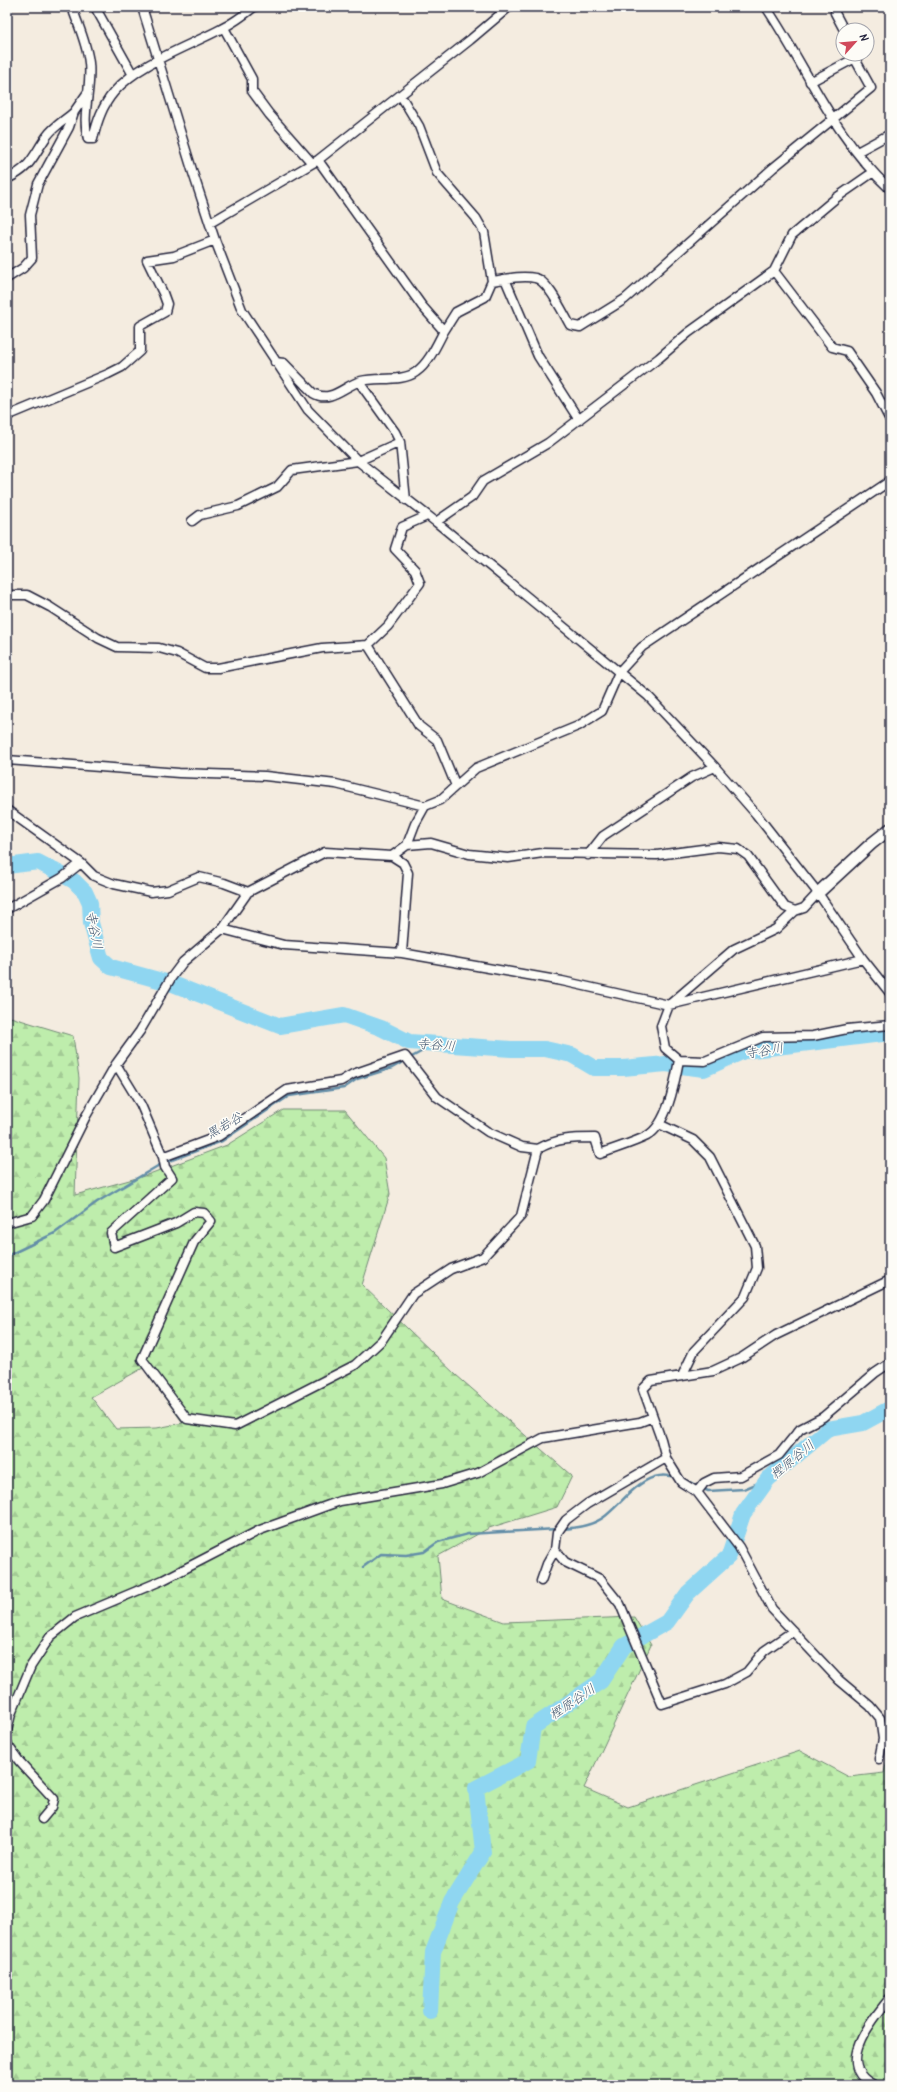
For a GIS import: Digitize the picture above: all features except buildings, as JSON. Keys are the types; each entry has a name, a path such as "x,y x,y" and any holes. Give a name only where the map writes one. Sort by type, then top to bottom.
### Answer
{"street":[{"path":"72,7 89,62 85,131 88,140 93,139 98,120 105,105 114,92 133,75 159,60 224,28 254,7"},
{"path":"95,7 133,75"},
{"path":"142,7 215,240 242,310 274,362 308,410 358,461 436,522 648,696 715,767 756,814 818,894 863,959 890,993"},
{"path":"210,223 315,161 401,96 509,7"},
{"path":"766,7 832,118 872,173 890,189"},
{"path":"835,13 840,22"},
{"path":"224,28 252,79 252,90 269,114 315,161 422,306 444,331"},
{"path":"810,82 845,62"},
{"path":"492,281 537,278 547,286 570,324 580,327 625,299 832,118 871,88 859,62"},
{"path":"7,179 22,172 36,154 48,134 74,112 88,92"},
{"path":"274,362 284,363 313,394 319,397 339,394 351,384 394,378 416,372 430,355 456,312 485,297 492,281 484,232 476,218 437,173 419,126 401,96"},
{"path":"7,278 23,268 32,258 30,215 38,184 69,127 74,112"},
{"path":"857,152 890,134"},
{"path":"436,522 472,497 483,481 548,444 659,358 688,333 774,271 792,235 836,198 872,173"},
{"path":"7,416 122,367 140,351 140,326 165,312 167,304 147,260 174,256 215,240"},
{"path":"774,271 832,347 847,351 876,393 890,420"},
{"path":"505,279 538,356 579,420"},
{"path":"359,382 395,432 400,442 406,500"},
{"path":"192,521 200,516 238,506 277,487 292,470 358,461 400,442"},
{"path":"7,760 179,774 265,776 336,784 425,806 440,800 476,768 578,726 602,711 619,672 642,646 890,481"},
{"path":"7,595 27,595 50,607 98,638 117,647 159,648 177,654 205,668 218,668 322,648 368,645 388,626 420,583 415,570 395,549 402,527 427,516"},
{"path":"368,645 419,726 438,740 456,786"},
{"path":"588,855 603,836 692,777 715,767"},
{"path":"407,845 415,824 425,806"},
{"path":"7,810 81,863 94,876 114,884 151,892 168,890 199,877 224,883 248,892"},
{"path":"890,829 871,844 804,908 795,911 776,929 734,950 669,1005 661,1026 666,1048 679,1060 705,1061 763,1038 813,1036 847,1028 890,1025"},
{"path":"392,856 407,845 431,842 469,854 508,858 543,853 588,855 658,855 718,847 738,849 748,856 785,907 795,911"},
{"path":"7,1223 32,1216 44,1200 86,1116 116,1064 140,1031 169,982 183,962 222,929 248,892 325,852 392,856 403,862 408,873 402,952"},
{"path":"7,909 65,875 81,863"},
{"path":"222,929 284,945 402,952 562,981 669,1005 863,959"},
{"path":"163,1158 219,1136 287,1090 341,1081 353,1074 405,1056 438,1097 482,1128 522,1147 538,1149 550,1142 567,1138 595,1138 600,1154 648,1135 659,1124 673,1091 679,1060"},
{"path":"116,1064 141,1105 163,1158 165,1167 172,1178 111,1233 114,1246 176,1223 194,1212 204,1213 211,1221 194,1242 142,1359 187,1419 235,1426 355,1366 382,1340 413,1294 451,1269 483,1257 521,1216 538,1149"},
{"path":"659,1124 692,1140 710,1157 755,1246 757,1268 745,1297 694,1351 682,1376"},
{"path":"879,1759 883,1739 880,1718 870,1706 839,1680 772,1609 739,1547 732,1537 698,1492 681,1482 666,1458 643,1389 651,1381 713,1371 741,1358 776,1335 890,1280"},
{"path":"698,1492 704,1483 714,1478 741,1476 779,1455 800,1429 824,1417 875,1373 890,1363"},
{"path":"7,1731 11,1714 31,1666 50,1637 75,1616 163,1580 260,1530 333,1504 442,1484 478,1473 543,1438 640,1422 653,1417"},
{"path":"541,1581 547,1564 555,1550 559,1530 566,1520 587,1504 666,1458"},
{"path":"555,1550 565,1562 600,1579 620,1604 662,1704 725,1684 747,1672 764,1651 793,1631"},
{"path":"7,1744 19,1761 54,1799 52,1807 42,1819"},
{"path":"874,2085 858,2073 855,2057 860,2040 890,1998"}],"green space":[{"path":"7,1016 73,1036 79,1078 75,1195 144,1176 227,1145 283,1110 345,1110 384,1158 390,1194 362,1285 456,1375 572,1476 557,1507 489,1528 438,1556 442,1599 504,1622 634,1617 651,1645 584,1788 628,1807 800,1751 849,1777 884,1773 890,1747 890,2085 7,2085","holes":["143,1368 183,1423 157,1428 116,1429 91,1397"]}],"waterway":[{"name":"寺谷川","path":"7,866 38,862 74,881 85,892 90,903 91,923 101,958 111,967 173,984 280,1026 344,1015 381,1028 409,1042 511,1049 545,1049 572,1055 594,1068 623,1068 666,1064 704,1069 744,1051 890,1033"},
{"name":"黒岩谷","path":"7,1256 55,1233 97,1202 161,1164 222,1141 289,1096 344,1088 357,1079 392,1068 437,1043"},
{"name":"樫原谷川","path":"430,2011 433,1952 452,1902 483,1852 476,1788 528,1761 533,1727 601,1681 624,1646 667,1622 688,1593 729,1556 743,1514 768,1479 828,1429 863,1423 887,1410 890,1411"},
{"path":"562,1529 594,1523 612,1511 635,1488 653,1477 674,1477"},
{"path":"683,1479 708,1491 744,1489 768,1479"},
{"path":"363,1567 381,1554 406,1555 424,1552 438,1542 468,1534 557,1529"}]}
